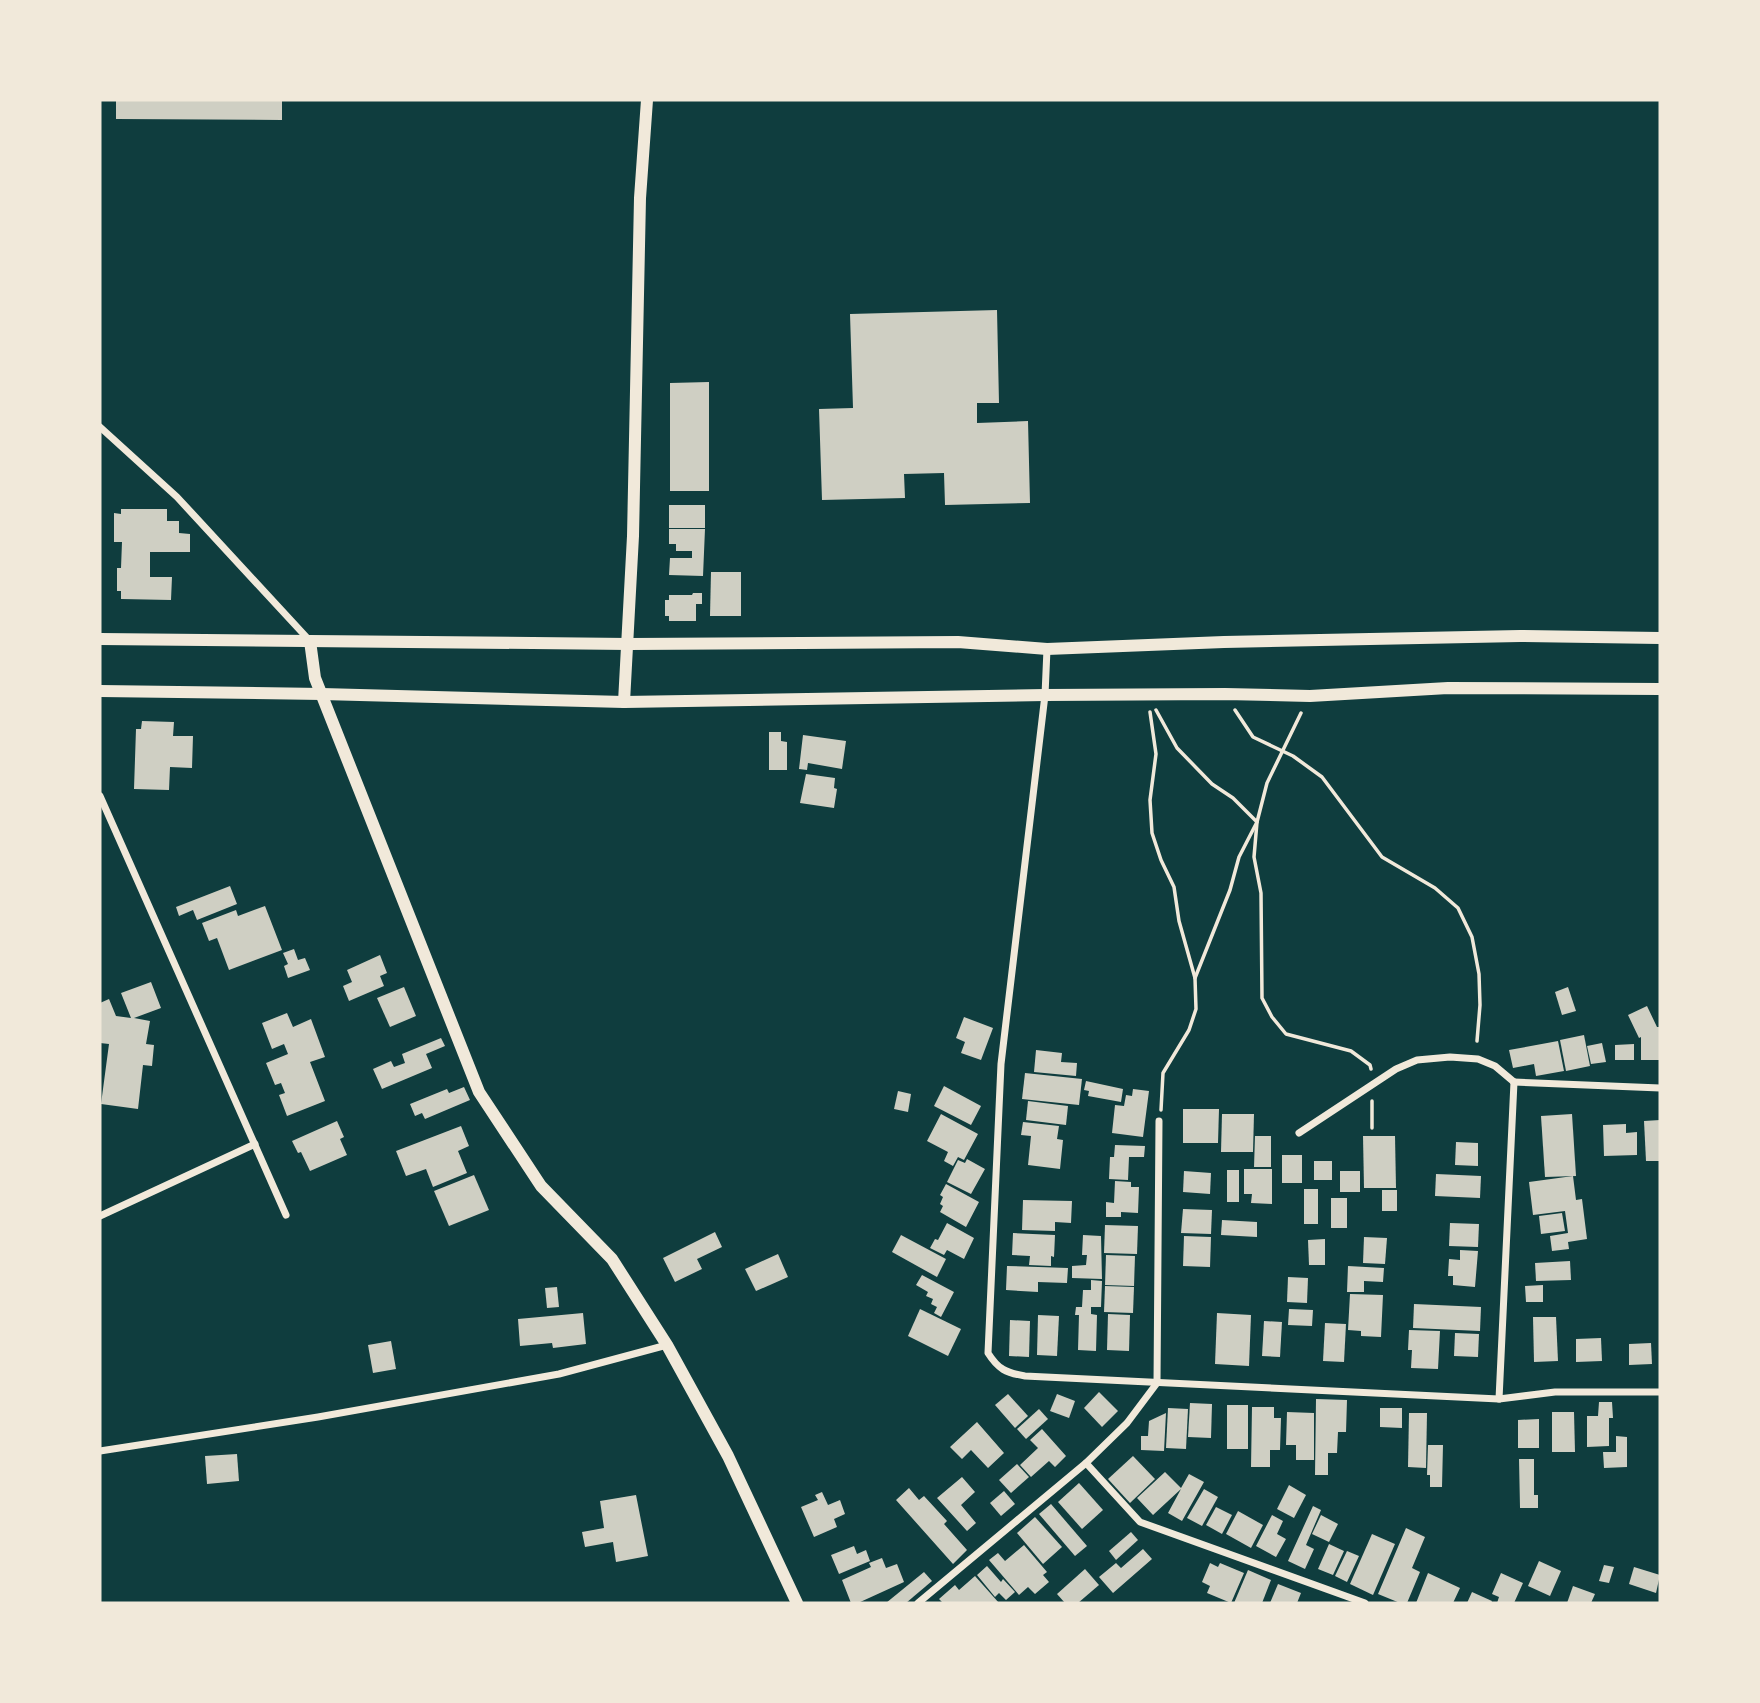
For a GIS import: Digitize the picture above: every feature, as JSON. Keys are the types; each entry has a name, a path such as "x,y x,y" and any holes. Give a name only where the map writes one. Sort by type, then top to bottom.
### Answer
{"street":[{"path":"624,702 634,536 640,198 647,100"},
{"path":"100,428 177,497 310,641 315,678 479,1092 541,1186 612,1259 667,1345 728,1456 797,1603"},
{"path":"100,639 629,644 933,641 1047,649 1238,641 1520,636 1660,638"},
{"path":"1047,649 1045,695 1001,1065 988,1353 997,1367 1008,1373 1025,1376 1500,1399 1555,1392 1660,1392"},
{"path":"100,691 624,702 1045,695 1310,696 1448,688 1660,689"},
{"path":"100,796 286,1215"},
{"path":"1299,1133 1396,1069 1417,1060 1450,1057 1478,1059 1495,1066 1514,1082 1660,1088"},
{"path":"1500,1399 1514,1082"},
{"path":"918,1603 1086,1463 1127,1423 1157,1382 1159,1121"},
{"path":"100,1216 255,1144"},
{"path":"100,1451 318,1417 559,1374 667,1345"},
{"path":"1086,1463 1140,1522 1365,1603"}],"path":[{"path":"1224,694 1253,737 1293,756 1322,777 1382,857 1435,888 1458,908 1472,937 1479,974 1477,1041"},
{"path":"1148,696 1177,748 1212,784 1233,798 1256,822 1254,857 1261,893 1262,998 1272,1017 1286,1034 1351,1051 1370,1065 1372,1128"},
{"path":"1148,696 1156,754 1150,800 1152,833 1174,887 1179,920 1195,978 1196,1009 1189,1030 1163,1073 1159,1121"},
{"path":"1195,978 1281,751 1310,696"}],"building":[{"path":"116,100 282,100 282,120 116,119"},
{"path":"997,310 999,403 977,403 977,423 1028,421 1030,503 945,505 944,473 904,474 905,498 822,500 819,409 853,408 850,314"},
{"path":"709,382 709,491 670,491 670,383"},
{"path":"669,505 705,505 705,528 669,528"},
{"path":"121,509 167,509 167,521 179,521 179,533 190,534 190,552 150,552 150,577 172,577 171,600 121,599 121,591 117,591 117,568 121,568 122,542 114,542 114,513 121,514"},
{"path":"669,529 705,529 703,576 669,575 670,558 692,558 692,551 676,551 676,544 669,544"},
{"path":"711,572 741,572 741,616 710,616"},
{"path":"702,593 702,604 696,604 696,621 669,621 669,616 665,616 665,600 669,600 669,595"},
{"path":"142,721 174,722 173,736 193,736 192,768 170,767 169,790 134,789 136,729 141,729"},
{"path":"769,732 781,732 781,741 787,742 787,770 769,770"},
{"path":"803,735 846,741 842,769 808,763 807,770 799,769"},
{"path":"806,774 835,778 834,788 837,789 834,808 800,803"},
{"path":"230,886 237,904 197,920 193,910 179,916 176,907"},
{"path":"265,906 282,950 229,970 217,938 209,941 202,923 236,910 238,916"},
{"path":"294,949 298,960 305,958 310,970 288,978 284,966 288,964 283,953"},
{"path":"380,955 387,973 380,976 384,986 349,1001 343,986 352,982 347,970"},
{"path":"151,982 161,1008 134,1018 150,1021 146,1044 154,1045 152,1066 143,1065 138,1109 101,1104 109,1044 100,1043 100,1003 109,999 116,1016 131,1018 121,993"},
{"path":"404,987 416,1016 390,1027 377,998"},
{"path":"1568,987 1576,1011 1562,1015 1555,992"},
{"path":"1647,1006 1657,1027 1660,1027 1660,1060 1641,1060 1641,1037 1639,1038 1628,1015"},
{"path":"287,1013 293,1027 311,1019 325,1057 310,1062 325,1101 287,1116 279,1095 285,1093 281,1083 275,1085 266,1063 288,1054 284,1044 272,1049 262,1023"},
{"path":"964,1017 993,1028 981,1060 961,1053 965,1042 956,1038"},
{"path":"1584,1035 1590,1066 1566,1071 1560,1040"},
{"path":"441,1038 445,1046 426,1054 432,1068 382,1089 373,1069 391,1061 394,1067 405,1063 402,1054"},
{"path":"1558,1041 1564,1071 1536,1076 1534,1064 1513,1068 1509,1050"},
{"path":"1602,1043 1606,1062 1591,1064 1587,1046"},
{"path":"1634,1044 1634,1060 1615,1060 1615,1045"},
{"path":"1036,1050 1062,1053 1061,1062 1077,1063 1076,1076 1034,1072"},
{"path":"1025,1073 1082,1079 1079,1105 1022,1099"},
{"path":"1086,1081 1123,1089 1121,1102 1088,1096 1089,1091 1084,1090"},
{"path":"944,1086 981,1106 971,1125 934,1106"},
{"path":"464,1087 470,1100 425,1119 422,1113 415,1116 410,1104 447,1089 449,1093"},
{"path":"1133,1089 1149,1091 1143,1137 1112,1133 1115,1105 1124,1106 1126,1095 1132,1096"},
{"path":"898,1091 911,1094 908,1112 894,1109"},
{"path":"1028,1101 1068,1106 1066,1125 1026,1120"},
{"path":"1183,1109 1219,1109 1218,1143 1183,1143"},
{"path":"941,1114 978,1134 964,1160 958,1157 953,1166 944,1161 948,1152 927,1141"},
{"path":"1222,1114 1254,1114 1253,1152 1221,1152"},
{"path":"1572,1114 1576,1176 1545,1177 1541,1116"},
{"path":"1660,1120 1660,1161 1646,1161 1644,1121"},
{"path":"337,1121 344,1137 340,1139 347,1155 310,1171 292,1141"},
{"path":"1023,1122 1059,1126 1057,1139 1063,1140 1060,1169 1028,1165 1031,1136 1021,1135"},
{"path":"1626,1124 1626,1133 1637,1132 1637,1155 1604,1156 1603,1125"},
{"path":"461,1126 469,1146 458,1151 467,1173 433,1187 426,1169 406,1176 396,1151"},
{"path":"1255,1136 1271,1136 1271,1167 1254,1167"},
{"path":"1363,1136 1395,1136 1396,1188 1364,1188"},
{"path":"1456,1142 1478,1143 1478,1166 1455,1165"},
{"path":"1115,1145 1145,1146 1144,1157 1129,1157 1128,1180 1109,1179 1110,1157 1114,1157"},
{"path":"1282,1155 1302,1155 1302,1183 1282,1183"},
{"path":"967,1159 985,1169 971,1194 947,1182 958,1160 965,1163"},
{"path":"1314,1161 1332,1161 1332,1180 1314,1180"},
{"path":"1244,1169 1272,1169 1272,1204 1251,1203 1252,1194 1244,1194"},
{"path":"1227,1170 1239,1170 1239,1202 1227,1202"},
{"path":"1184,1171 1211,1173 1210,1194 1183,1192"},
{"path":"1340,1171 1360,1171 1360,1192 1340,1192"},
{"path":"1436,1174 1481,1176 1480,1198 1435,1196"},
{"path":"474,1175 489,1210 449,1226 434,1191"},
{"path":"1573,1176 1576,1200 1582,1199 1587,1239 1568,1242 1569,1249 1552,1251 1550,1236 1568,1233 1565,1211 1533,1215 1529,1182"},
{"path":"1115,1181 1131,1182 1131,1187 1139,1187 1138,1213 1121,1212 1121,1217 1106,1217 1106,1202 1114,1203"},
{"path":"946,1184 979,1202 966,1227 940,1212 943,1197 940,1195"},
{"path":"1304,1189 1318,1189 1318,1224 1304,1224"},
{"path":"1382,1190 1397,1190 1397,1211 1382,1211"},
{"path":"1331,1198 1347,1198 1347,1228 1331,1228"},
{"path":"1023,1200 1072,1201 1071,1223 1055,1222 1055,1231 1022,1230"},
{"path":"1183,1209 1212,1210 1211,1234 1181,1233"},
{"path":"1562,1213 1565,1231 1541,1234 1539,1216"},
{"path":"1222,1220 1257,1222 1257,1237 1221,1235"},
{"path":"947,1223 974,1238 964,1259 947,1250 944,1255 930,1248 935,1239 938,1240"},
{"path":"1450,1223 1479,1224 1478,1247 1449,1246"},
{"path":"1105,1225 1138,1226 1137,1254 1104,1253"},
{"path":"715,1232 722,1247 697,1259 702,1269 675,1282 663,1258"},
{"path":"1013,1233 1055,1235 1051,1266 1029,1265 1030,1256 1012,1255"},
{"path":"901,1235 946,1259 937,1277 892,1252"},
{"path":"1083,1235 1101,1236 1102,1279 1072,1278 1072,1266 1086,1265 1087,1255 1082,1255"},
{"path":"1184,1236 1211,1237 1210,1267 1183,1266"},
{"path":"1364,1237 1387,1238 1385,1264 1363,1263"},
{"path":"1325,1239 1325,1265 1309,1265 1308,1240"},
{"path":"1460,1250 1478,1251 1475,1287 1453,1285 1453,1276 1448,1276 1449,1259 1460,1260"},
{"path":"778,1254 788,1277 756,1291 745,1269"},
{"path":"1106,1255 1135,1256 1134,1286 1105,1285"},
{"path":"1570,1261 1571,1280 1536,1281 1535,1263"},
{"path":"1007,1266 1068,1268 1067,1283 1038,1282 1038,1292 1006,1290"},
{"path":"1348,1266 1384,1268 1383,1282 1364,1281 1364,1292 1347,1292"},
{"path":"922,1275 954,1292 941,1317 934,1313 937,1307 931,1304 933,1299 926,1296 928,1292 916,1285"},
{"path":"1288,1277 1308,1278 1307,1303 1287,1302"},
{"path":"1091,1280 1102,1281 1101,1307 1091,1307 1091,1314 1097,1315 1096,1351 1078,1350 1079,1315 1075,1315 1076,1307 1082,1307 1083,1290 1091,1290"},
{"path":"1543,1285 1543,1302 1526,1302 1525,1286"},
{"path":"1105,1286 1134,1287 1133,1313 1104,1312"},
{"path":"557,1287 559,1307 547,1308 545,1288"},
{"path":"1350,1294 1383,1295 1381,1337 1361,1336 1361,1331 1348,1330"},
{"path":"1414,1304 1481,1307 1480,1331 1413,1328"},
{"path":"920,1309 961,1329 948,1356 908,1336"},
{"path":"1289,1309 1313,1310 1312,1326 1288,1325"},
{"path":"583,1313 586,1344 553,1348 552,1343 520,1346 518,1319"},
{"path":"1217,1313 1251,1315 1249,1366 1215,1364"},
{"path":"1108,1314 1130,1315 1129,1351 1107,1350"},
{"path":"1038,1315 1059,1316 1057,1356 1037,1355"},
{"path":"1533,1317 1556,1317 1558,1361 1534,1362"},
{"path":"1010,1320 1030,1321 1029,1357 1009,1356"},
{"path":"1264,1321 1282,1322 1280,1357 1262,1356"},
{"path":"1325,1323 1346,1324 1344,1362 1323,1361"},
{"path":"1409,1330 1440,1331 1438,1369 1411,1368"},
{"path":"1455,1333 1479,1334 1478,1357 1454,1356"},
{"path":"1601,1338 1602,1361 1576,1362 1576,1339"},
{"path":"391,1341 396,1369 373,1373 368,1345"},
{"path":"1651,1343 1652,1364 1629,1365 1629,1344"},
{"path":"1099,1392 1118,1411 1102,1427 1084,1408"},
{"path":"1008,1394 1028,1416 1015,1428 995,1405"},
{"path":"1057,1394 1075,1401 1069,1418 1050,1411"},
{"path":"1316,1399 1347,1400 1346,1432 1338,1432 1337,1453 1328,1453 1328,1475 1315,1475"},
{"path":"1599,1402 1612,1402 1609,1446 1587,1447 1587,1416 1598,1416"},
{"path":"1190,1403 1212,1404 1211,1438 1188,1437"},
{"path":"1227,1405 1248,1405 1248,1449 1227,1449"},
{"path":"1252,1407 1274,1407 1274,1418 1281,1418 1280,1450 1270,1450 1270,1467 1251,1467"},
{"path":"1168,1408 1188,1409 1186,1449 1166,1448"},
{"path":"1380,1408 1402,1408 1402,1428 1380,1427"},
{"path":"1039,1409 1048,1419 1026,1439 1017,1429"},
{"path":"1287,1412 1314,1413 1314,1460 1296,1460 1296,1445 1286,1445"},
{"path":"1552,1412 1574,1412 1575,1452 1552,1452"},
{"path":"1166,1413 1164,1451 1141,1450 1141,1436 1148,1436 1149,1421"},
{"path":"1409,1413 1427,1413 1426,1468 1408,1467"},
{"path":"1539,1419 1539,1448 1518,1448 1518,1420"},
{"path":"977,1422 1004,1453 988,1468 971,1450 962,1459 950,1447"},
{"path":"1042,1429 1066,1456 1055,1467 1049,1461 1031,1477 1020,1465 1038,1448 1030,1440"},
{"path":"1616,1436 1627,1437 1627,1467 1604,1468 1603,1452 1616,1452"},
{"path":"1428,1445 1443,1445 1442,1487 1430,1487 1430,1475 1427,1475"},
{"path":"237,1454 239,1481 207,1484 205,1456"},
{"path":"1133,1456 1155,1479 1130,1503 1108,1479"},
{"path":"1519,1459 1534,1459 1534,1495 1538,1495 1538,1508 1520,1508"},
{"path":"1017,1464 1029,1477 1011,1493 999,1480"},
{"path":"1165,1472 1181,1488 1189,1474 1204,1482 1182,1521 1168,1513 1181,1489 1153,1515 1137,1498"},
{"path":"962,1477 975,1492 961,1505 976,1523 967,1531 937,1498"},
{"path":"1079,1483 1103,1510 1082,1529 1058,1502"},
{"path":"1289,1485 1306,1495 1294,1518 1277,1509"},
{"path":"909,1488 919,1500 924,1496 947,1521 944,1524 967,1550 953,1564 896,1500"},
{"path":"1204,1489 1218,1497 1202,1526 1187,1518"},
{"path":"1004,1491 1015,1504 1001,1516 990,1503"},
{"path":"822,1492 828,1505 840,1500 845,1514 834,1519 837,1527 814,1537 801,1507 818,1500 815,1495"},
{"path":"636,1495 648,1556 616,1562 613,1542 585,1547 582,1532 604,1528 600,1501"},
{"path":"1051,1504 1087,1546 1075,1556 1039,1514"},
{"path":"1313,1506 1321,1510 1306,1545 1314,1549 1305,1569 1288,1561"},
{"path":"1216,1507 1232,1515 1222,1534 1206,1525"},
{"path":"1238,1511 1263,1525 1251,1548 1226,1534"},
{"path":"1272,1515 1283,1521 1277,1534 1286,1539 1276,1557 1256,1546"},
{"path":"1321,1515 1338,1524 1329,1542 1312,1534"},
{"path":"1035,1517 1062,1547 1043,1564 1017,1533"},
{"path":"1406,1528 1425,1537 1412,1568 1420,1572 1407,1603 1400,1603 1378,1594"},
{"path":"1131,1532 1138,1540 1116,1560 1109,1551"},
{"path":"1372,1534 1395,1544 1373,1595 1350,1584"},
{"path":"1329,1544 1344,1551 1333,1575 1318,1569"},
{"path":"1024,1545 1047,1572 1043,1575 1049,1582 1035,1594 1028,1587 1019,1595 989,1560 998,1553 1005,1561"},
{"path":"854,1546 857,1554 866,1550 870,1561 839,1574 831,1555"},
{"path":"1143,1549 1152,1559 1113,1593 1099,1577 1116,1563 1121,1568"},
{"path":"1347,1551 1359,1556 1347,1582 1335,1576"},
{"path":"882,1558 886,1568 897,1564 904,1582 858,1603 851,1603 842,1580 871,1567 869,1563"},
{"path":"1539,1561 1561,1571 1550,1596 1528,1586"},
{"path":"1210,1563 1218,1567 1220,1563 1244,1573 1231,1603 1207,1593 1210,1586 1202,1582"},
{"path":"1604,1565 1614,1567 1609,1583 1599,1581"},
{"path":"987,1566 1001,1582 1003,1579 1015,1592 1006,1600 999,1593 995,1597 977,1575"},
{"path":"1634,1567 1660,1575 1656,1593 1629,1584"},
{"path":"1085,1569 1099,1585 1078,1603 1065,1603 1057,1594"},
{"path":"1248,1570 1271,1580 1262,1603 1234,1603"},
{"path":"924,1572 932,1581 906,1603 886,1603"},
{"path":"1428,1573 1460,1588 1453,1603 1416,1603"},
{"path":"1501,1573 1523,1583 1514,1603 1497,1603 1499,1597 1492,1594"},
{"path":"975,1576 999,1603 943,1603 939,1599 955,1585 959,1590"},
{"path":"1278,1584 1301,1593 1297,1603 1270,1603"},
{"path":"1573,1586 1595,1594 1591,1603 1567,1603"},
{"path":"1472,1592 1492,1601 1491,1603 1467,1603"}]}
